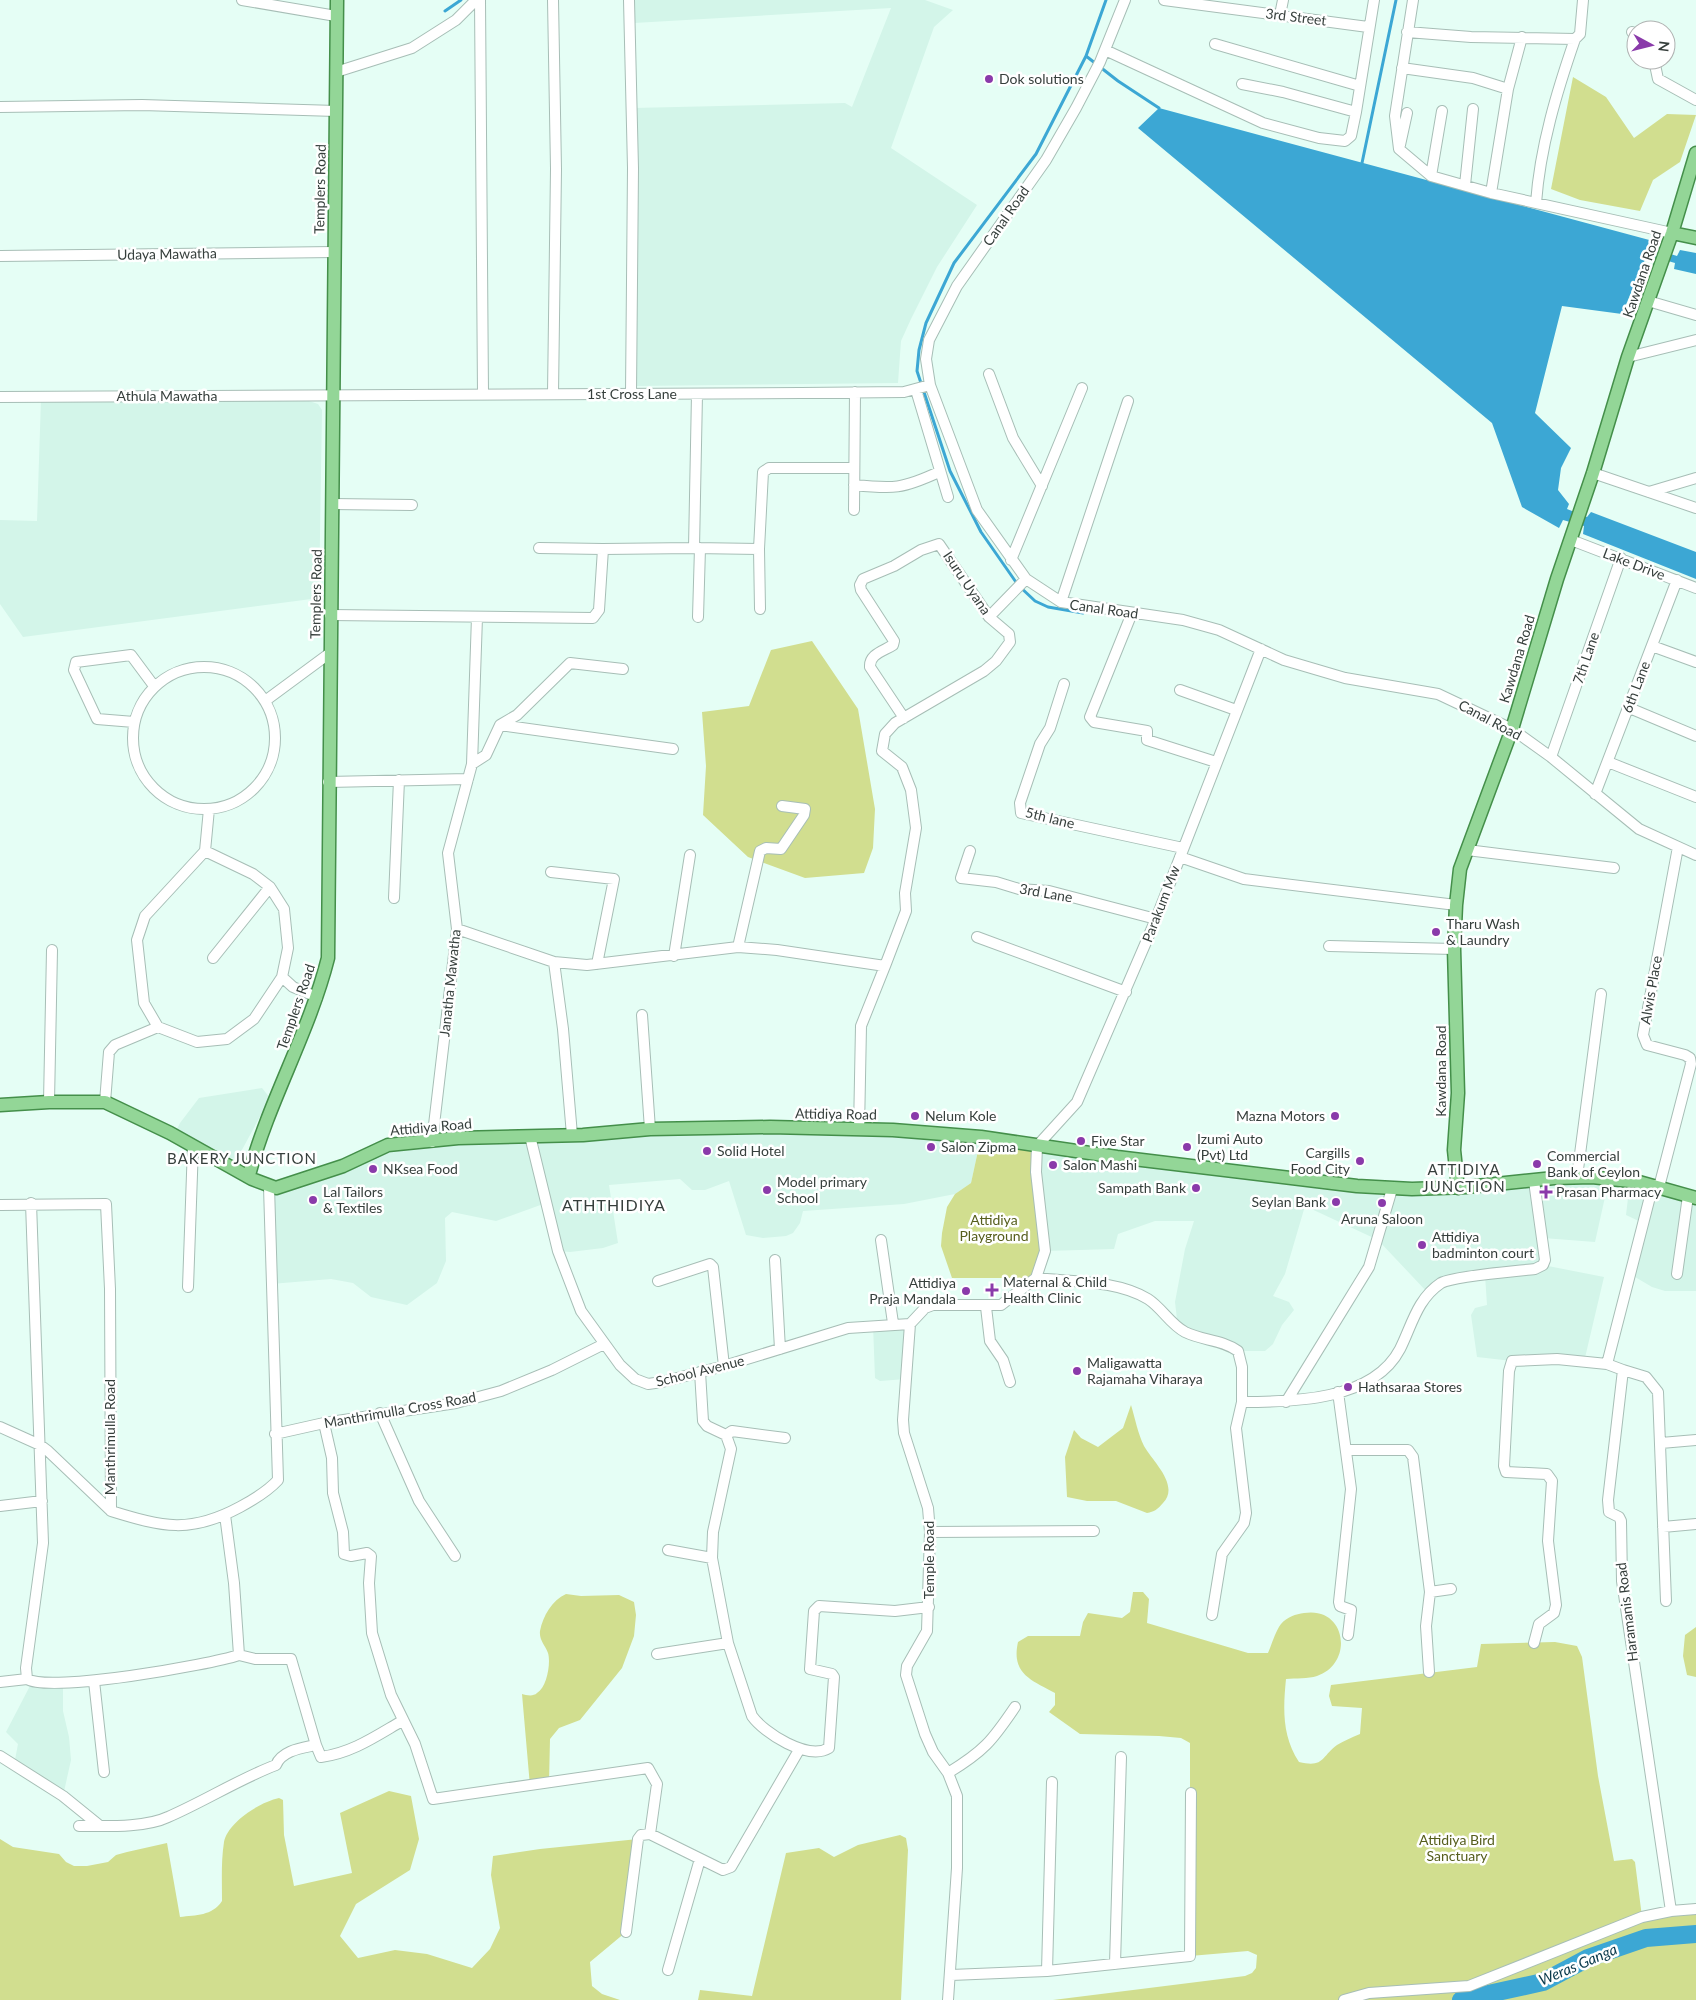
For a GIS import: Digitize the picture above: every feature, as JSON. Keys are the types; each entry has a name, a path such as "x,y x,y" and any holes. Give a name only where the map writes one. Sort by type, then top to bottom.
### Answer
{"main road":[{"name":"Templers Road","path":"249,1175 257,1146 317,997 328,958 328,782 337,0"},
{"name":"Kawdana Road","path":"1458,1188 1454,1150 1458,1093 1454,949 1460,869 1512,729 1557,579 1696,153"},
{"path":"1670,237 1696,238"},
{"path":"0,1105 50,1102 105,1102 269,1187"},
{"name":"Attidiya Road","path":"269,1187 276,1188 343,1166 388,1145 458,1138 572,1135 650,1128 770,1127 928,1132 1310,1181 1392,1189 1458,1188 1577,1177 1623,1180 1656,1186 1692,1197"}],"street":[{"path":"242,0 336,16"},
{"path":"336,72 412,48 456,20 476,0"},
{"path":"480,0 483,394"},
{"path":"553,0 556,169 553,394"},
{"path":"629,0 632,168 631,394"},
{"name":"Canal Road","path":"1126,0 1098,67 1046,160 957,286 929,340 923,387 977,510 1011,560 1022,583 1061,602 1182,620 1210,628 1284,660 1345,678 1438,694 1512,729 1639,829 1696,855"},
{"name":"3rd Street","path":"1164,0 1368,27"},
{"path":"1280,15 1283,0"},
{"path":"1105,50 1263,124 1319,138 1345,141 1351,136 1356,112 1368,27 1374,0"},
{"path":"1413,0 1395,116 1400,149 1431,176 1490,193 1670,237"},
{"path":"1536,203 1537,177 1559,84 1575,39 1580,34 1583,0"},
{"path":"1408,32 1575,39"},
{"path":"1490,193 1508,88 1522,37"},
{"path":"1215,44 1360,86"},
{"path":"1402,68 1473,78 1508,88"},
{"path":"1656,70 1658,79 1696,100"},
{"path":"1242,84 1283,92 1356,112"},
{"path":"0,107 142,105 336,111"},
{"path":"1464,185 1473,109"},
{"path":"1431,176 1442,111"},
{"path":"1400,149 1407,113"},
{"name":"Udaya Mawatha","path":"0,256 334,252"},
{"path":"1648,301 1696,314"},
{"path":"1628,357 1696,340"},
{"path":"989,374 1013,438 1042,486"},
{"path":"923,387 939,472 948,497"},
{"name":"1st Cross Lane","path":"333,394 697,394 855,392 923,387"},
{"path":"1011,560 1082,388"},
{"path":"854,510 855,392"},
{"name":"Athula Mawatha","path":"0,396 333,394"},
{"path":"697,394 698,618"},
{"path":"1061,602 1128,401"},
{"path":"760,609 759,549 763,472 769,468 854,468"},
{"path":"854,485 889,489 910,485 939,472"},
{"path":"1593,473 1696,508"},
{"path":"1649,492 1696,478"},
{"path":"332,504 412,505"},
{"name":"Lake Drive","path":"1573,534 1621,558 1696,588"},
{"name":"Isuru Uyana","path":"885,966 906,911 905,893 916,828 911,790 902,767 882,752 885,734 895,723 904,718 984,671 996,661 1010,642 1009,634 989,618 939,544 921,550 894,566 863,579 860,585 861,590 894,641 893,646 874,656 870,662 870,667 904,718"},
{"path":"539,548 603,550 759,549"},
{"path":"330,615 593,618 600,610 603,550"},
{"name":"7th Lane","path":"1551,758 1621,558"},
{"name":"6th Lane","path":"1596,794 1627,707 1677,580"},
{"path":"989,618 1022,583"},
{"path":"1132,613 1090,717 1094,722 1147,731 1147,740 1216,762"},
{"name":"Janatha Mawatha","path":"432,1142 457,929 448,853 472,764 477,617"},
{"path":"1652,646 1696,662"},
{"name":"Parakum Mw","path":"1037,1146 1077,1102 1156,919 1261,649"},
{"path":"265,701 330,653"},
{"path":"134,722 97,719 74,670 74,665 76,662 131,655 154,686"},
{"path":"472,764 486,755 500,725 517,715 570,663 623,669"},
{"path":"213,667 239,676 253,686 265,701 272,720 274,740 271,761 261,779 247,794 229,804 209,809 190,808 173,802 151,784 136,760 133,741 134,722 145,697 154,686 169,675 186,668 213,667"},
{"name":"5th lane","path":"1064,684 1050,728 1040,744 1020,803 1021,813 1182,852"},
{"path":"1180,690 1236,710"},
{"path":"1627,707 1696,736"},
{"path":"500,725 673,749"},
{"path":"1608,762 1696,797"},
{"path":"328,782 468,779"},
{"path":"394,898 399,780"},
{"path":"738,947 760,851 766,848 781,849 804,815 805,809 782,806"},
{"path":"205,851 253,874 270,887 284,909 288,948 282,977 254,1019 227,1039 197,1042 158,1027 144,1003 137,940 144,916 205,851 209,809"},
{"name":"Alwis Place","path":"1656,1186 1691,1064 1690,1058 1685,1055 1647,1045 1643,1035 1678,847"},
{"path":"1467,850 1614,868"},
{"name":"3rd Lane","path":"970,851 961,878 1027,890 1049,891 1156,919"},
{"path":"1182,852 1244,879 1456,905"},
{"path":"674,956 690,856"},
{"path":"551,872 614,879 597,964"},
{"path":"213,958 270,887"},
{"path":"457,929 554,962 597,964 738,947 776,950 885,966 862,1026 859,1130"},
{"path":"977,937 1126,992"},
{"path":"1329,946 1454,949"},
{"path":"50,1102 52,950"},
{"path":"554,962 563,1029 572,1135"},
{"path":"282,977 294,986 317,997"},
{"path":"1577,1177 1601,994"},
{"path":"642,1016 650,1128"},
{"path":"105,1102 109,1052 115,1045 158,1027"},
{"name":"School Avenue","path":"530,1136 563,1266 581,1311 604,1344 635,1379 648,1384 700,1372 848,1328 893,1323 910,1324"},
{"path":"188,1286 193,1146"},
{"path":"910,1324 925,1308 933,1305 986,1307 1001,1305 1036,1278 1045,1251 1036,1172 1037,1146"},
{"path":"1242,1402 1310,1400 1338,1392 1379,1374 1400,1350 1421,1302 1443,1282 1535,1269 1543,1265 1545,1260 1534,1181"},
{"path":"1607,1364 1656,1186"},
{"name":"Manthrimulla Road","path":"0,1204 106,1204 110,1289 111,1511 152,1522 183,1526 199,1525 225,1515 264,1493 278,1480 275,1434 269,1187"},
{"path":"1286,1402 1369,1267 1392,1189"},
{"path":"1677,1274 1692,1197"},
{"path":"27,1679 26,1668 43,1543 31,1203"},
{"path":"881,1240 893,1323"},
{"path":"775,1260 780,1349"},
{"path":"658,1281 710,1264 713,1267 724,1366"},
{"path":"1036,1278 1113,1286 1125,1290 1148,1300 1178,1328 1192,1335 1227,1343 1238,1351 1242,1367 1242,1402 1236,1428 1246,1513 1244,1523 1222,1554 1212,1615"},
{"path":"986,1307 990,1341 1003,1360 1010,1382"},
{"name":"Temple Road","path":"910,1324 904,1433 925,1496 930,1532 927,1631 907,1666 906,1675 925,1734 933,1752 948,1773 957,1796 958,1812 951,1975 948,2000"},
{"name":"Manthrimulla Cross Road","path":"275,1434 380,1413 456,1403 501,1391 552,1370 604,1344"},
{"path":"1534,1643 1539,1624 1554,1613 1556,1605 1548,1541 1552,1481 1547,1474 1506,1472 1504,1466 1509,1370 1512,1361 1557,1359 1607,1364 1646,1377 1658,1392 1666,1601"},
{"name":"Haramanis Road","path":"1623,1370 1608,1482 1608,1512 1620,1517 1622,1521 1622,1581 1671,1911"},
{"path":"700,1372 703,1421 707,1426 726,1435 731,1449 713,1532 712,1558 728,1643 752,1716 757,1724 799,1750 815,1751 829,1748 834,1676 810,1669 814,1611 819,1606 895,1611 929,1606"},
{"path":"1338,1392 1351,1489 1339,1602 1340,1606 1352,1610 1348,1635"},
{"path":"380,1413 420,1501 454,1556"},
{"path":"324,1423 332,1458 333,1493 343,1532 344,1554 351,1556 367,1553 371,1556 369,1583 372,1633 392,1695 402,1721 415,1744 433,1799 648,1768 657,1784 650,1834"},
{"path":"0,1428 40,1445 111,1511"},
{"path":"726,1435 732,1431 785,1438"},
{"path":"1661,1443 1696,1440"},
{"path":"1346,1450 1408,1450 1413,1457 1430,1592 1426,1626 1429,1672"},
{"path":"0,1506 42,1501"},
{"path":"225,1515 239,1655"},
{"path":"1663,1527 1696,1524"},
{"path":"930,1532 1094,1531"},
{"path":"668,1550 712,1558"},
{"path":"1430,1592 1451,1589"},
{"path":"657,1654 728,1643"},
{"path":"0,1682 27,1679 38,1682 94,1682 239,1655 254,1659 291,1658 321,1758 342,1753 363,1744 402,1721"},
{"path":"94,1682 104,1772"},
{"path":"948,1773 976,1756 993,1740 1015,1707"},
{"path":"80,1826 100,1826 167,1818 202,1799 276,1765 280,1758 289,1753 316,1745"},
{"path":"626,1932 638,1839 643,1834 650,1834 723,1870 731,1867 799,1750"},
{"path":"0,1756 63,1796 100,1826"},
{"path":"1115,1964 1121,1757"},
{"path":"1047,1971 1052,1782"},
{"path":"951,1975 1047,1971 1190,1956 1191,1793"},
{"path":"668,1970 700,1859"},
{"path":"1344,2000 1369,1993 1469,1986 1642,1917 1671,1911 1696,1909"}],"shaded area":[{"path":"634,0 925,0 953,10 934,27 891,148 977,205 937,267 901,341 898,383 636,386 633,108 845,103 852,107 891,8 634,23"},
{"path":"300,398 318,404 322,410 319,598 23,637 0,604 0,520 37,521 41,399"},
{"path":"262,1088 270,1098 237,1159 203,1145 177,1129 199,1098"},
{"path":"628,1130 981,1137 971,1183 955,1194 904,1204 803,1211 800,1223 793,1233 786,1236 763,1238 746,1235 729,1181 705,1190 692,1190 680,1179 609,1185 618,1243 603,1248 570,1252 558,1251 546,1203 496,1221 452,1212 445,1218 446,1261 437,1283 407,1305 371,1297 353,1283 331,1279 271,1284 269,1187 376,1149"},
{"path":"1037,1146 1357,1186 1609,1179 1595,1242 1543,1238 1543,1265 1604,1277 1584,1362 1512,1361 1477,1357 1471,1315 1475,1308 1487,1305 1485,1275 1443,1282 1428,1293 1378,1240 1305,1206 1285,1274 1273,1296 1289,1302 1294,1310 1282,1325 1273,1344 1265,1351 1238,1351 1178,1328 1175,1302 1185,1249 1194,1221 1155,1221 1118,1234 1114,1249 1045,1251"},
{"path":"1630,1181 1696,1198 1696,1291 1665,1291 1652,1287 1630,1274 1643,1223 1626,1215"},
{"path":"908,1323 906,1379 880,1381 875,1378 873,1325"},
{"path":"32,1682 63,1682 63,1711 69,1737 71,1760 63,1796 14,1765 18,1744 6,1732"}],"green space":[{"path":"1573,77 1606,97 1634,138 1667,114 1696,115 1680,162 1653,180 1640,211 1580,200 1551,189"},
{"path":"812,641 858,709 875,809 873,848 864,873 805,878 748,857 703,815 706,766 702,712 749,706 771,650"},
{"name":"Attidiya Playground","path":"981,1137 1037,1146 1045,1251 1036,1278 952,1278 941,1246 947,1207 955,1194 971,1183"},
{"path":"1131,1405 1144,1446 1167,1481 1167,1496 1163,1503 1156,1510 1147,1513 1116,1501 1087,1501 1067,1497 1065,1457 1074,1430 1081,1438 1098,1447 1123,1428"},
{"name":"Attidiya Bird Sanctuary","path":"1133,1592 1143,1592 1149,1599 1147,1623 1248,1653 1268,1653 1279,1627 1292,1616 1304,1613 1318,1613 1329,1618 1337,1627 1340,1637 1340,1649 1337,1660 1329,1670 1317,1676 1286,1679 1284,1712 1289,1742 1299,1762 1313,1764 1321,1760 1337,1745 1360,1734 1362,1708 1332,1706 1329,1696 1331,1685 1477,1667 1481,1644 1555,1642 1577,1646 1582,1657 1598,1776 1614,1861 1632,1859 1635,1862 1642,1917 1696,1909 1696,2000 1053,2000 1245,1976 1252,1973 1256,1968 1257,1955 1248,1951 1190,1956 1190,1743 1181,1738 1159,1736 1080,1734 1049,1712 1055,1705 1055,1693 1031,1680 1020,1669 1017,1662 1018,1642 1028,1636 1080,1636 1083,1622 1088,1613 1122,1618 1130,1612"},
{"path":"566,1594 581,1596 619,1595 634,1602 636,1615 634,1636 622,1668 580,1720 559,1728 550,1739 549,1783 530,1786 522,1694 534,1695 540,1690 546,1680 549,1657 541,1640 540,1631 549,1609 556,1600"},
{"path":"1696,1627 1696,1677 1687,1675 1683,1656 1685,1635"},
{"path":"389,1791 411,1796 419,1839 410,1870 356,1904 340,1936 358,1958 395,1950 427,1954 472,1968 490,1949 500,1928 491,1875 493,1856 638,1839 626,1932 590,1962 592,1986 602,1994 620,2000 0,2000 0,1839 13,1847 59,1854 66,1862 74,1866 87,1866 108,1862 116,1855 167,1843 180,1917 192,1916 213,1910 222,1901 224,1842 238,1820 254,1808 271,1800 279,1798 283,1800 284,1835 294,1886 352,1873 340,1813"},
{"path":"900,1835 906,1838 908,1850 901,2000 698,2000 700,1990 752,1996 786,1853 819,1848 834,1857 858,1845"}],"water":[{"path":"1159,108 1653,241 1651,248 1677,256 1680,250 1696,253 1696,274 1674,269 1675,263 1647,255 1622,314 1562,306 1535,413 1571,448 1561,468 1558,490 1569,504 1567,509 1587,517 1591,512 1696,552 1696,579 1583,534 1584,526 1563,520 1559,528 1522,507 1492,423 1138,128"}],"waterway":[{"path":"445,11 461,0"},
{"path":"1106,0 1086,56 1118,81 1159,108"},
{"path":"1362,163 1396,0"},
{"path":"1083,613 1048,607 1035,601 1018,585 981,532 950,471 917,371 919,350 926,323 954,263 1036,154 1086,56"},
{"name":"Weras Ganga","path":"1461,2000 1543,1982 1588,1958 1646,1938 1696,1934"}],"place":[{"name":"Dok solutions","path":"989,79"},
{"name":"Tharu Wash & Laundry","path":"1436,932"},
{"name":"Nelum Kole","path":"915,1116"},
{"name":"Mazna Motors","path":"1335,1116"},
{"name":"Five Star","path":"1081,1141"},
{"name":"Salon Zipma","path":"931,1147"},
{"name":"Izumi Auto (Pvt) Ltd","path":"1187,1147"},
{"name":"Solid Hotel","path":"707,1151"},
{"name":"Cargills Food City","path":"1360,1161"},
{"name":"Commercial Bank of Ceylon","path":"1537,1164"},
{"name":"Salon Mashi","path":"1053,1165"},
{"name":"NKsea Food","path":"373,1169"},
{"name":"Sampath Bank","path":"1196,1188"},
{"name":"Model primary School","path":"767,1190"},
{"name":"Prasan Pharmacy","path":"1546,1192"},
{"name":"Lal Tailors & Textiles","path":"313,1200"},
{"name":"Seylan Bank","path":"1336,1202"},
{"name":"Aruna Saloon","path":"1382,1203"},
{"name":"Attidiya badminton court","path":"1422,1245"},
{"name":"Maternal & Child Health Clinic","path":"992,1290"},
{"name":"Attidiya Praja Mandala","path":"966,1291"},
{"name":"Maligawatta Rajamaha Viharaya","path":"1077,1371"},
{"name":"Hathsaraa Stores","path":"1348,1387"}],"district":[{"name":"BAKERY JUNCTION","path":"242,1159"},
{"name":"ATTIDIYA JUNCTION","path":"1464,1178"},
{"name":"ATHTHIDIYA","path":"614,1205"}]}
